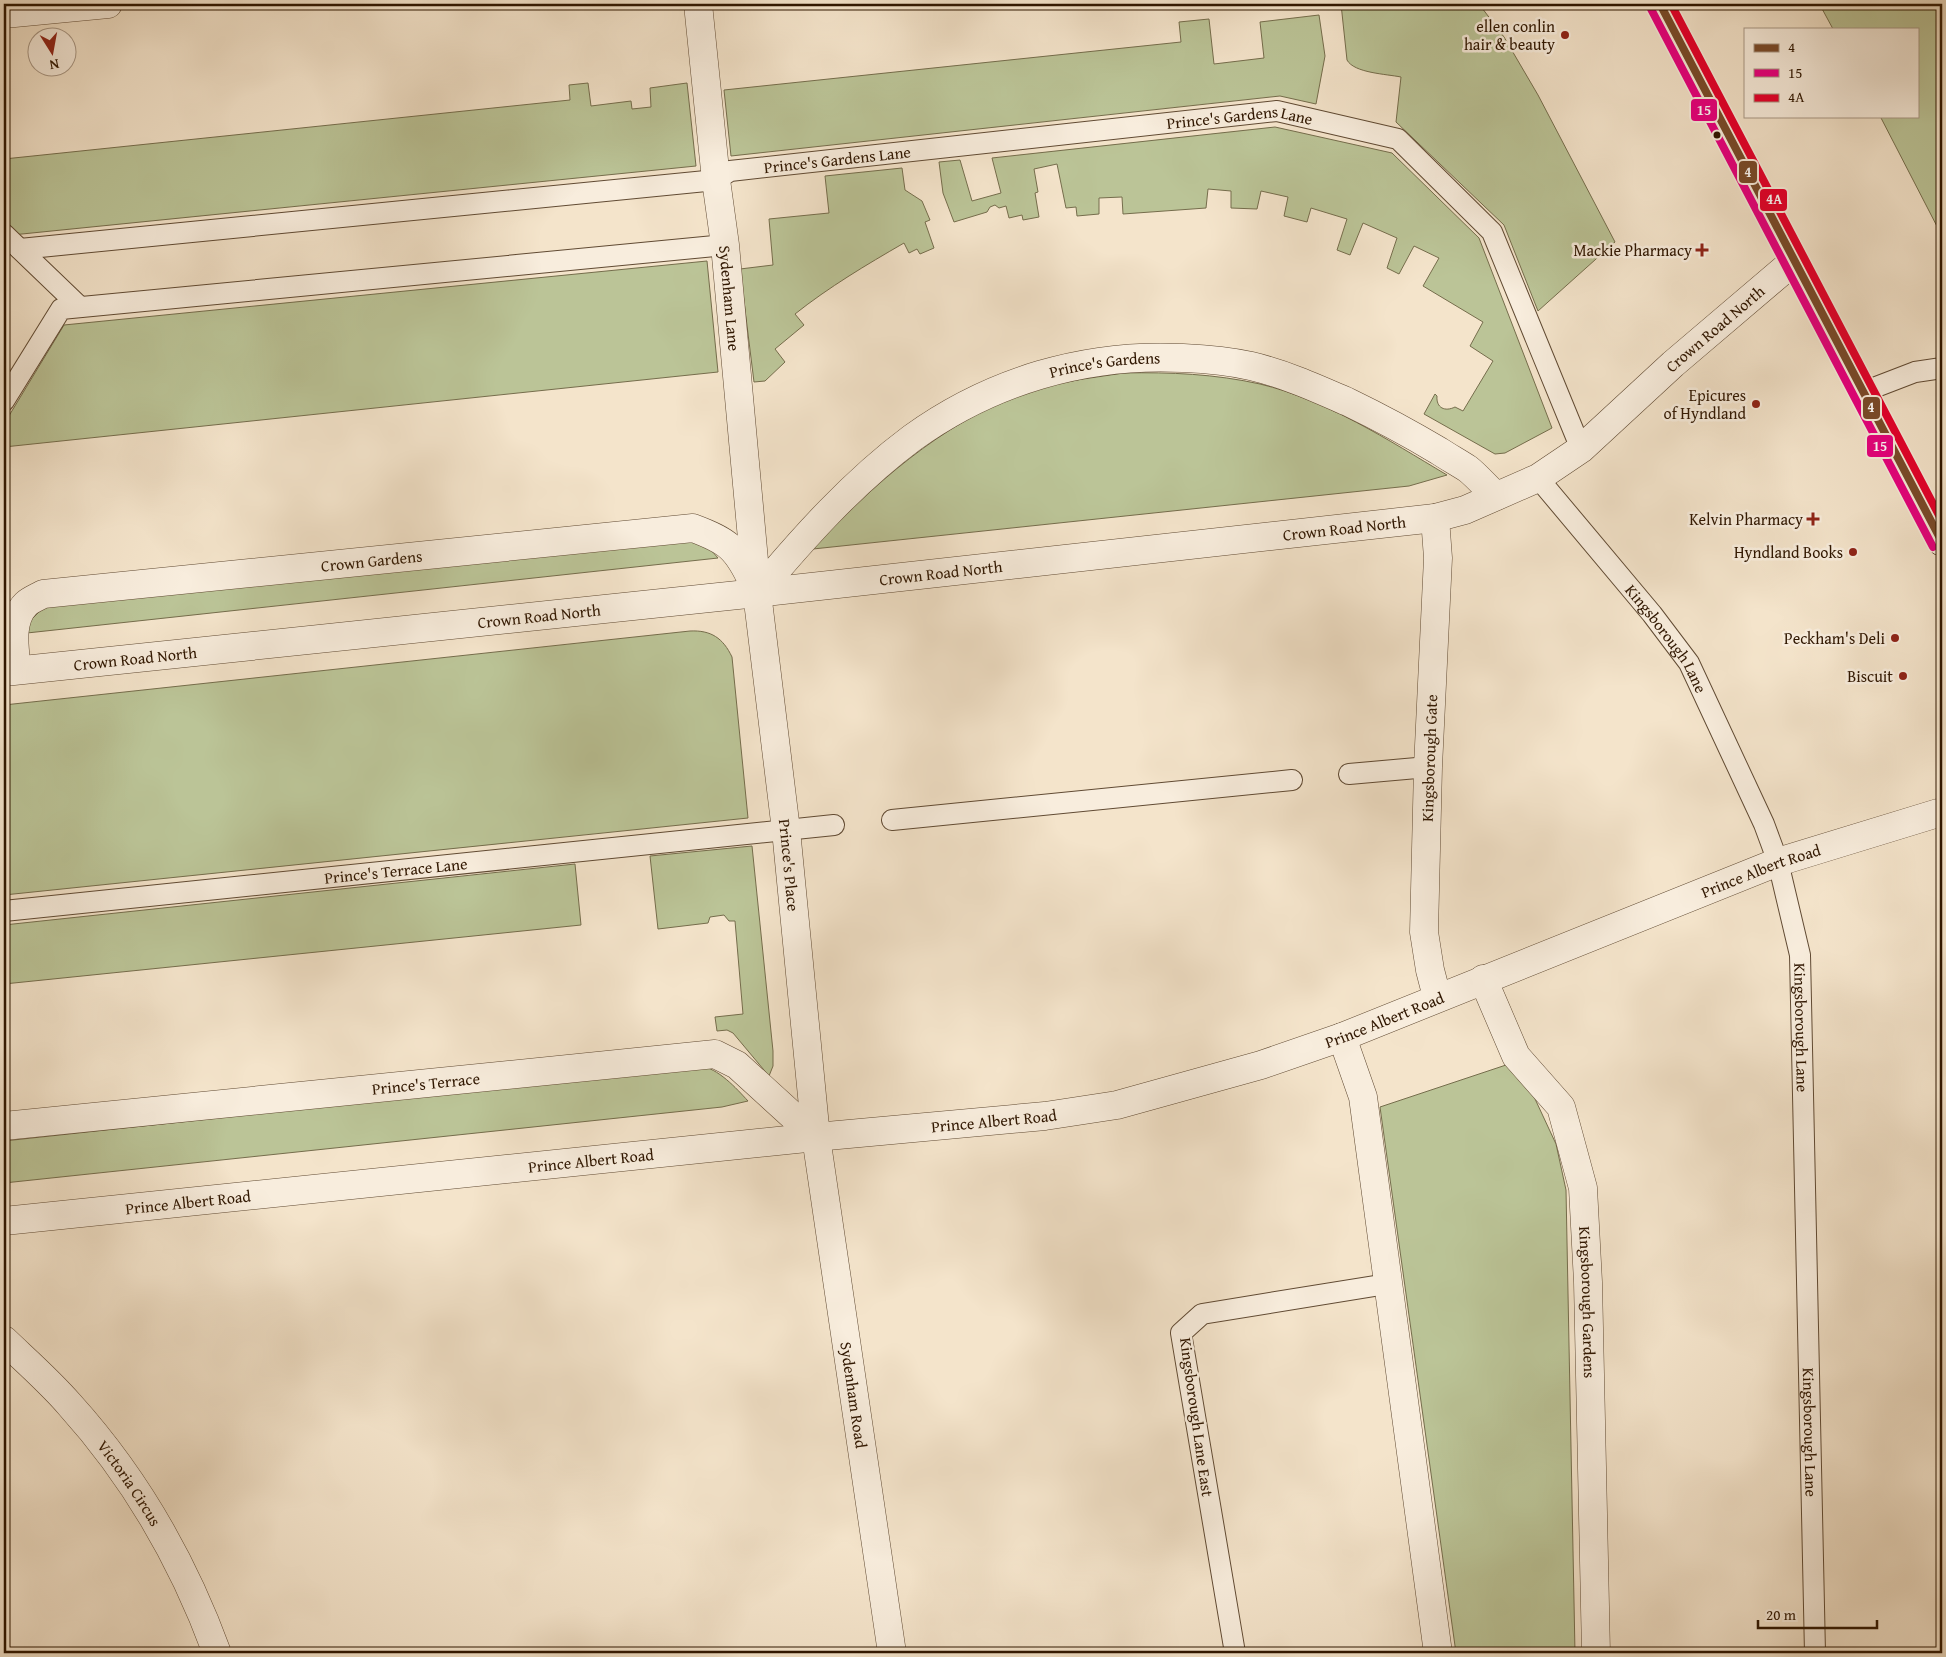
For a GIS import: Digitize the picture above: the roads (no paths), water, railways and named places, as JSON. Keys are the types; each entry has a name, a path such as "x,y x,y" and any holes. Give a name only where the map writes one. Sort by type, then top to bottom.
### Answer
{"street":[{"path":"4,14 108,4"},
{"name":"Sydenham Lane","path":"698,4 716,180 725,245 758,593"},
{"path":"1660,4 1942,542"},
{"name":"Crown Road North","path":"10,671 758,593 1436,518 1465,510 1538,478 1581,450 1673,364 1794,262"},
{"name":"Prince's Gardens","path":"758,593 804,536 882,462 912,438 972,401 999,389 1050,371 1083,364 1158,357 1207,359 1250,366 1294,378 1397,426 1468,469 1496,496"},
{"name":"Kingsborough Gate","path":"1436,518 1438,558 1428,767 1424,932 1430,970 1438,997"},
{"name":"Crown Gardens","path":"10,671 13,636 18,618 25,605 43,594 693,528 718,537 731,548 744,563 758,593"},
{"name":"Prince's Place","path":"758,593 786,830 816,1138"},
{"name":"Prince Albert Road","path":"4,1222 1045,1116 1117,1105 1261,1065 1342,1037 1482,979 1778,862 1938,813"},
{"name":"Kingsborough Gardens","path":"1482,979 1516,1056 1561,1107 1583,1188 1588,1282 1596,1653"},
{"path":"1342,1037 1363,1097 1438,1653"},
{"name":"Prince's Terrace","path":"4,1126 715,1054 736,1065 816,1138"},
{"name":"Sydenham Road","path":"816,1138 892,1653"},
{"name":"Victoria Circus","path":"4,1340 70,1403 138,1491 166,1538 202,1612 218,1653"}],"lane":[{"name":"Prince's Gardens Lane","path":"20,248 716,180 730,171 1278,112 1398,139 1492,232 1581,450"},
{"path":"4,234 80,307"},
{"path":"5,395 61,309 725,245"},
{"path":"1863,392 1915,372 1942,368"},
{"name":"Kingsborough Lane","path":"1538,478 1652,614 1689,663 1752,797 1778,862 1800,955 1815,1653"},
{"path":"1349,774 1428,767"},
{"path":"892,820 1292,780"},
{"name":"Prince's Terrace Lane","path":"4,911 834,825"},
{"name":"Kingsborough Lane East","path":"1234,1653 1181,1333 1202,1314 1387,1284"}],"place":[{"name":"ellen conlin hair & beauty","path":"1565,35"},
{"name":"Mackie Pharmacy","path":"1702,250"},
{"name":"Epicures of Hyndland","path":"1756,404"},
{"name":"Kelvin Pharmacy","path":"1813,519"},
{"name":"Hyndland Books","path":"1853,552"},
{"name":"Peckham's Deli","path":"1895,638"},
{"name":"Biscuit","path":"1903,676"}]}
